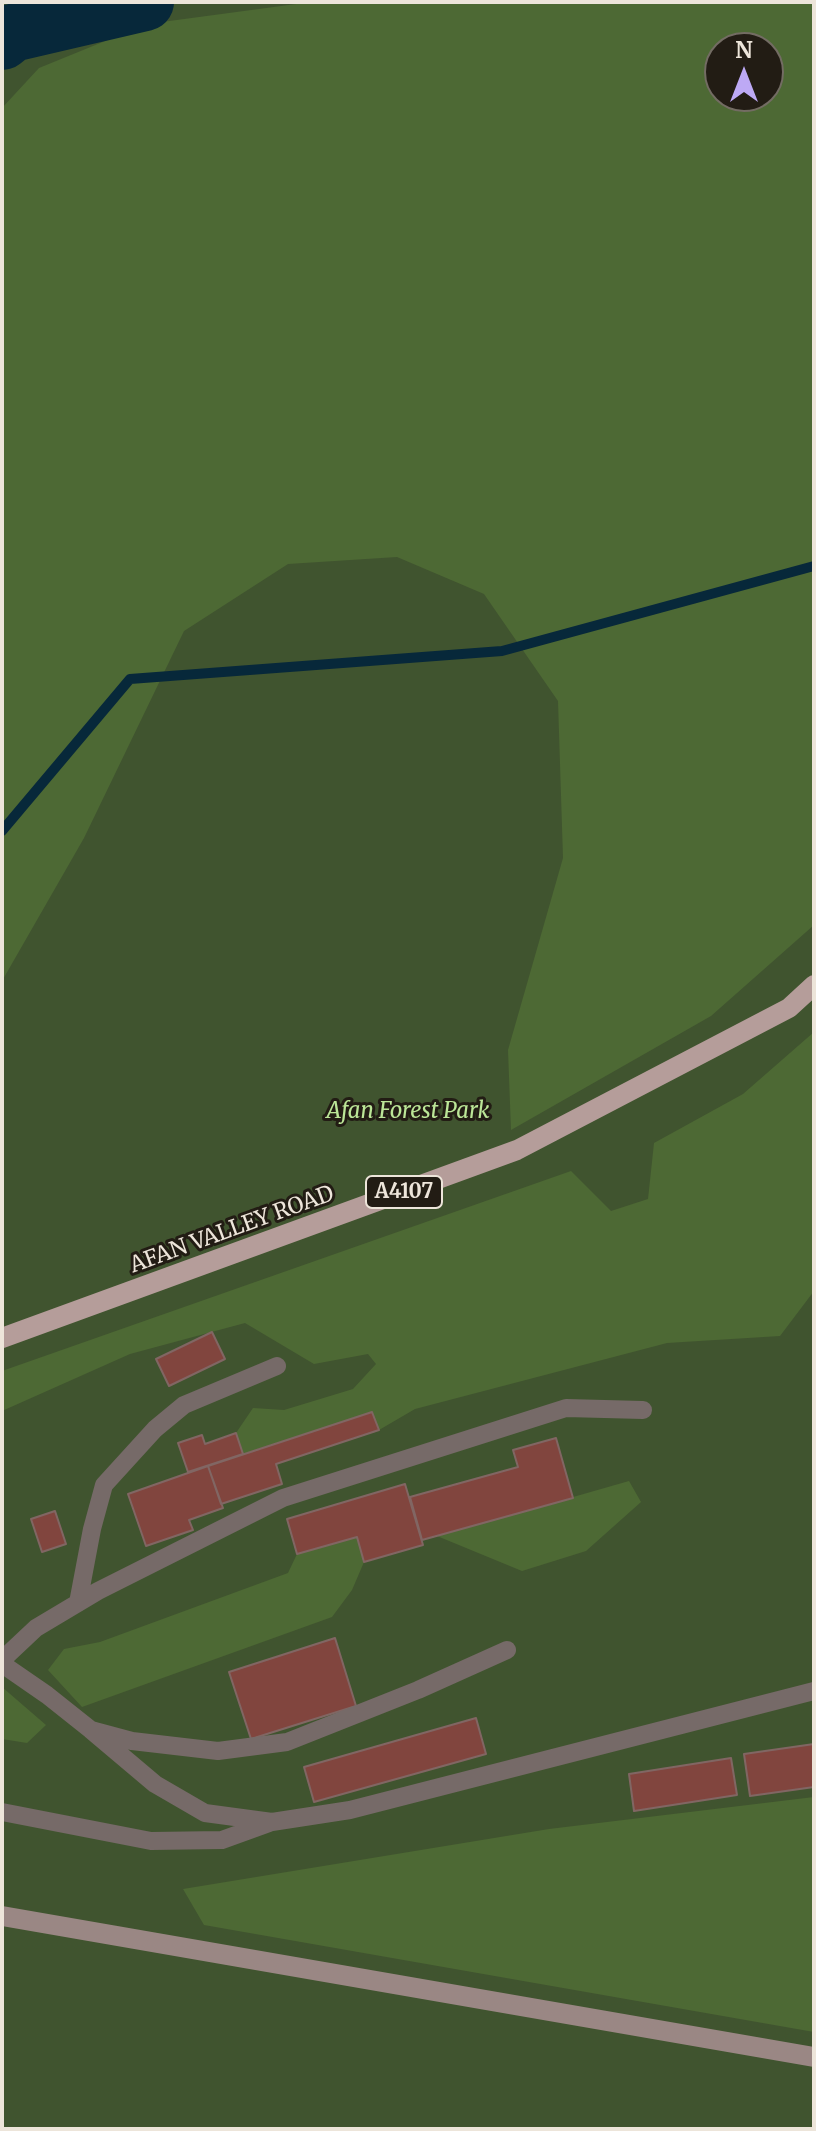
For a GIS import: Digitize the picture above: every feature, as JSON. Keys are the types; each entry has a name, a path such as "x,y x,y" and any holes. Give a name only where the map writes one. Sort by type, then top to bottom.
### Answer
{"main road":[{"name":"AFAN VALLEY ROAD","path":"2,1338 517,1150 789,1008 814,985"},
{"path":"2,1916 814,2057"}],"lane":[{"path":"78,1603 104,1485 155,1429 184,1405 277,1366"},
{"path":"272,1822 205,1813 155,1784 2,1662 36,1628 78,1603 283,1498 566,1408 643,1410"},
{"path":"91,1730 132,1741 218,1751 287,1742 418,1690 507,1650"},
{"path":"2,1812 151,1841 222,1840 272,1822 350,1810 814,1691"}],"green space":[{"name":"Afan Forest Park","path":"2,2 814,2 814,2129 2,2129"},
{"path":"311,2 814,2 814,925 711,1016 511,1130 508,1050 563,858 558,701 484,594 397,557 288,564 184,631 84,838 2,981 2,108 39,68 147,24"},
{"path":"814,1032 814,1291 780,1336 667,1343 415,1409 379,1430 372,1412 243,1454 236,1433 253,1408 284,1410 353,1389 376,1364 368,1354 314,1364 245,1323 130,1354 2,1411 2,1371 571,1171 611,1211 648,1199 654,1143 743,1094"},
{"path":"629,1481 641,1502 586,1551 522,1571 437,1536"},
{"path":"357,1537 364,1562 352,1590 332,1617 82,1707 48,1670 64,1649 100,1642 288,1573 297,1554"},
{"path":"2,1687 46,1725 27,1743 2,1739"},
{"path":"814,1797 814,2032 204,1925 183,1889 549,1829"}],"building":[{"path":"212,1332 225,1359 169,1386 156,1359"},
{"path":"372,1412 379,1430 276,1464 282,1484 221,1504 208,1466"},
{"path":"236,1433 243,1454 188,1472 178,1443 202,1435 205,1444"},
{"path":"556,1438 573,1498 422,1540 410,1497 518,1467 513,1450"},
{"path":"208,1466 223,1508 189,1520 193,1530 146,1546 128,1494"},
{"path":"405,1484 423,1545 364,1562 357,1537 297,1554 287,1519"},
{"path":"55,1511 66,1544 42,1552 31,1519"},
{"path":"335,1638 356,1706 251,1739 229,1672"},
{"path":"476,1718 486,1754 314,1802 304,1767"},
{"path":"814,1744 814,1787 750,1796 744,1754"},
{"path":"731,1758 737,1795 634,1811 629,1774"}],"waterway":[{"path":"2,41 12,33 145,2"},
{"path":"2,831 130,679 502,651 814,566"}]}
